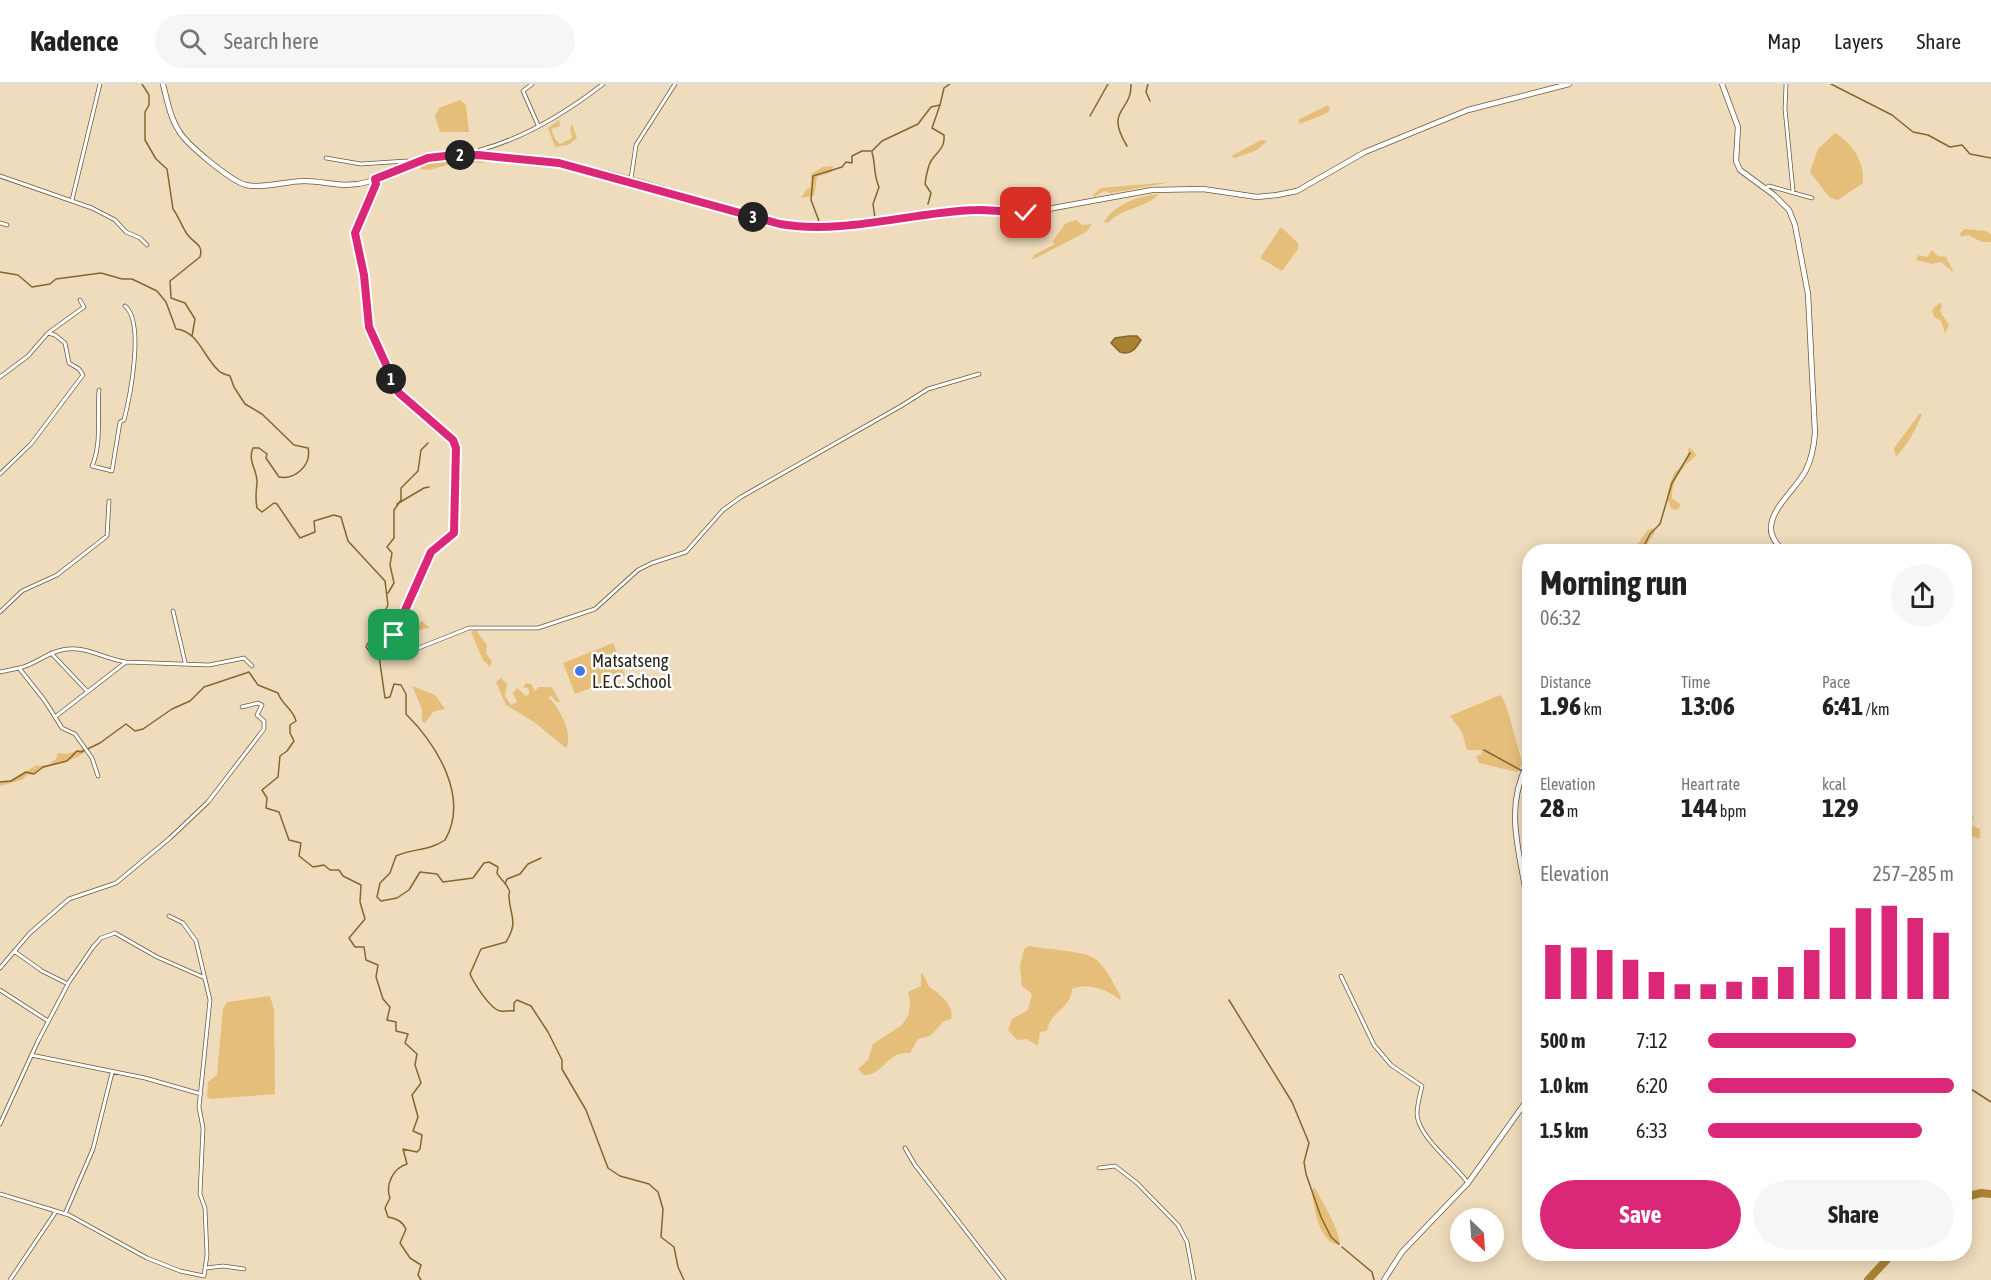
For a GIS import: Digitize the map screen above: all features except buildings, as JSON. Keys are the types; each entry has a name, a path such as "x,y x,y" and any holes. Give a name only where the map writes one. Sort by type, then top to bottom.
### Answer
{"street":[{"path":"72,200 96,110 100,84"},
{"path":"163,84 171,113 181,134 242,183 249,186 306,181 330,186 364,183 428,158 478,155 559,163 798,227 896,220 976,210 1026,213 1152,190 1203,189 1263,197 1297,191 1365,152 1468,110 1569,84"},
{"path":"532,84 523,91 538,125"},
{"path":"478,155 480,150 496,146 577,104 603,84"},
{"path":"631,181 636,146 675,84"},
{"path":"1722,84 1738,128 1736,160 1747,177 1766,189 1789,210 1795,225 1808,294 1814,377 1813,451 1806,471 1774,516 1771,526 1774,540 1777,544"},
{"path":"1786,84 1785,109 1793,191"},
{"path":"326,158 361,164 406,161 408,165"},
{"path":"0,176 72,200 115,220 126,232 140,238 147,245"},
{"path":"375,179 376,184 355,233 363,264 369,327 399,393 428,421 449,435 456,448 454,533 431,552 409,597 392,640 392,648 401,655 469,628 538,628 595,609 638,570 686,552 723,510 771,478 816,455 919,393 979,374"},
{"path":"1766,189 1769,186 1812,198"},
{"path":"0,223 8,225"},
{"path":"0,377 28,356 48,333 84,307 80,300"},
{"path":"99,390 99,418 95,459 92,466 112,471 120,422 124,420 132,382 134,321 125,306"},
{"path":"0,474 31,444 83,375 79,369 69,363 65,343 56,335 48,333"},
{"path":"0,612 27,588 57,575 107,536 109,501"},
{"path":"173,611 185,663"},
{"path":"0,672 30,666 50,653 62,650 86,650 126,662 209,665 244,658 252,666"},
{"path":"50,653 87,691"},
{"path":"55,717 126,662"},
{"path":"19,668 62,728 75,734 90,755 98,776"},
{"path":"0,968 30,933 69,899 116,883 143,858 157,850 208,802 264,729 264,721 257,716 262,705 258,703 242,707"},
{"path":"1522,781 1513,825 1522,873"},
{"path":"0,1194 55,1213 65,1214 147,1258 180,1271 204,1276 206,1268 205,1208 200,1194 203,1128 199,1107 211,1013 200,950 191,932 183,923 169,916"},
{"path":"0,1124 31,1055 68,984 93,946 101,938 115,933 149,953 206,978"},
{"path":"14,951 68,984"},
{"path":"1341,976 1374,1045 1391,1065 1422,1086 1417,1115 1426,1136 1456,1166 1468,1183"},
{"path":"0,990 48,1021"},
{"path":"31,1055 145,1078 201,1094"},
{"path":"65,1214 93,1149 112,1073"},
{"path":"1384,1280 1402,1252 1468,1183 1522,1107"},
{"path":"905,1148 915,1165 1004,1280"},
{"path":"1099,1168 1115,1166 1170,1215 1187,1242 1194,1280"},
{"path":"10,1280 55,1213"},
{"path":"206,1268 223,1266 244,1269"}],"shaded area":[{"path":"460,100 466,105 469,132 440,132 435,116 439,108"},
{"path":"1328,105 1330,110 1327,113 1300,124 1298,120"},
{"path":"559,120 560,126 551,129 560,144 572,138 570,127 572,124 577,138 568,145 555,147 548,128"},
{"path":"1835,133 1847,142 1856,154 1863,175 1863,183 1838,200 1830,198 1810,172 1818,149"},
{"path":"1261,140 1267,141 1257,150 1235,158 1231,156"},
{"path":"442,158 485,158 485,163 458,162 429,170 420,169 420,164"},
{"path":"833,166 832,172 817,177 814,196 801,198 811,187 811,174 823,167"},
{"path":"1171,182 1111,193 1104,191 1094,197 1093,195 1101,188"},
{"path":"1159,194 1147,203 1120,214 1108,223 1104,222 1114,211 1128,202 1144,196"},
{"path":"1076,220 1082,225 1092,224 1086,232 1032,260 1034,255 1055,244 1052,242 1066,223"},
{"path":"1281,227 1298,243 1298,249 1282,271 1260,258"},
{"path":"1965,229 1986,231 1991,235 1991,242 1982,242 1968,235 1961,237 1960,233"},
{"path":"1932,250 1938,256 1946,257 1954,273 1941,262 1932,264 1916,260 1918,255 1927,257"},
{"path":"1940,302 1942,306 1940,311 1949,325 1945,333 1941,321 1934,317 1932,310"},
{"path":"1137,336 1141,340 1130,352 1120,352 1111,343 1115,338"},
{"path":"1920,413 1922,415 1914,432 1896,457 1894,448"},
{"path":"1689,447 1697,455 1687,463 1676,479 1672,498 1681,505 1677,510 1671,508 1667,497 1675,472 1686,463"},
{"path":"1653,528 1655,532 1648,544 1638,544 1647,531"},
{"path":"422,621 430,628 397,640"},
{"path":"476,630 487,645 486,653 492,662 490,667 483,660 471,632"},
{"path":"613,643 625,675 575,694 563,663"},
{"path":"501,678 507,684 505,696 511,705 517,702 513,693 517,688 526,696 529,694 529,689 523,687 526,683 531,684 535,691 539,687 552,687 560,702 551,696 548,697 557,707 567,729 566,748 534,722 506,705 496,682"},
{"path":"412,686 435,695 445,709 433,712 425,723 422,721 422,709"},
{"path":"1500,695 1506,706 1522,760 1517,772 1479,763 1476,756 1482,754 1481,750 1467,750 1462,732 1450,716"},
{"path":"82,749 85,752 75,758 27,775 22,780 0,786 0,781 12,780 35,766 48,765 56,759 58,753 67,754"},
{"path":"1972,826 1980,829 1980,839 1972,836"},
{"path":"1029,946 1076,952 1093,957 1108,974 1121,997 1120,1000 1097,988 1084,986 1072,989 1071,996 1052,1019 1047,1031 1040,1032 1038,1046 1027,1039 1017,1040 1008,1030 1012,1019 1028,1010 1032,994 1022,986 1020,966 1024,949"},
{"path":"921,973 930,987 949,1006 951,1019 944,1021 930,1036 918,1039 910,1053 895,1055 877,1071 864,1075 858,1069 868,1060 873,1044 902,1025 909,1014 908,992 921,986"},
{"path":"270,996 274,1010 275,1094 211,1099 207,1097 208,1082 217,1075 223,1009 227,1002"},
{"path":"1315,1188 1333,1222 1340,1244 1331,1242 1321,1230 1314,1205 1312,1190"}],"waterway":[{"path":"142,84 149,95 149,105 145,112 145,140 156,159 167,169 173,209 189,237 201,249 200,257 170,281 171,298 185,303 195,319 192,336"},
{"path":"819,221 811,200 813,176 842,167 846,162 852,163 852,156 862,151 872,151 882,141 918,124 931,107 940,105 944,88 950,84"},
{"path":"1090,116 1108,84"},
{"path":"1127,146 1121,134 1118,117 1128,101 1131,84"},
{"path":"1148,84 1146,92 1150,101"},
{"path":"1831,84 1892,115 1913,132 1928,135 1950,147 1962,145 1970,154 1991,158"},
{"path":"928,204 931,193 925,184 927,172 944,140 944,135 932,128 940,105"},
{"path":"872,152 879,187 873,204 875,218"},
{"path":"0,272 18,275 32,287 50,284 56,279 101,273 122,279 132,279 157,291 166,302 176,329 190,334 219,371 230,376 245,404 262,414 294,445 308,448 309,454 305,465 296,474 285,477 279,477 266,458 267,454 259,448 253,448 251,457 257,479 257,508 262,512 274,503 277,504 300,538 315,532 314,521 334,515 341,517 348,541 385,581 388,605 366,647 369,651 375,645 378,649 385,698 390,697 394,684 401,685 406,694 406,714 438,756 452,789 454,806 452,823 445,840 396,856 390,873 380,883 377,897 381,901 397,898 409,890 420,872 437,874 443,882 473,878 484,863 489,862 498,867 497,873 510,891 512,929 506,942 481,949 470,974 483,995 496,1009 514,1011 514,1003 517,1000 531,1006 548,1032 562,1060 562,1069 586,1110 608,1168 620,1176 649,1184 658,1192 663,1209 661,1237 674,1247 678,1267 684,1280"},
{"path":"388,593 394,583 390,565 392,553 387,547 394,538 394,510 401,500 401,488 418,471 421,450 428,443"},
{"path":"1645,544 1650,534 1660,524 1672,483 1690,453"},
{"path":"397,504 429,487"},
{"path":"0,782 11,781 26,772 34,774 43,767 67,761 77,751 81,752 100,743 126,724 135,731 143,729 172,709 190,701 204,687 249,672 258,685 278,693 296,721 290,725 290,733 294,741 280,756 278,777 262,790 267,798 266,808 279,812 289,840 301,843 299,856 313,867 324,865 330,870 339,870 343,876 361,885 360,902 365,919 349,938 355,947 364,947 366,960 378,965 376,977 383,999 390,1007 387,1020 396,1022 396,1031 408,1034 405,1043 417,1054 415,1065 421,1083 412,1095 418,1117 413,1131 422,1135 420,1149 417,1152 403,1149 407,1164 398,1169 391,1178 390,1198 385,1208 388,1217 399,1221 406,1229 400,1243 410,1258 421,1265 418,1275 421,1280"},
{"path":"1484,750 1522,771"},
{"path":"505,884 507,879 520,874 528,864 541,858"},
{"path":"1229,1000 1292,1102 1309,1143 1304,1162 1306,1174 1321,1217 1331,1237 1339,1244"},
{"path":"1972,1090 1991,1102"},
{"path":"1972,1195 1991,1194"},
{"path":"1342,1247 1372,1272 1374,1280"},
{"path":"1868,1280 1886,1261"}],"place":[{"name":"Matsatseng L.E.C. School","path":"580,671"}],"route":[{"path":"394,635 431,552 454,533 456,448 449,435 428,421 399,393 389,376 383,354 369,327 361,254 356,244 355,233 376,184 375,179 428,158 478,155 559,163 592,170 780,224 798,227 896,220 976,210 1026,213"}]}
